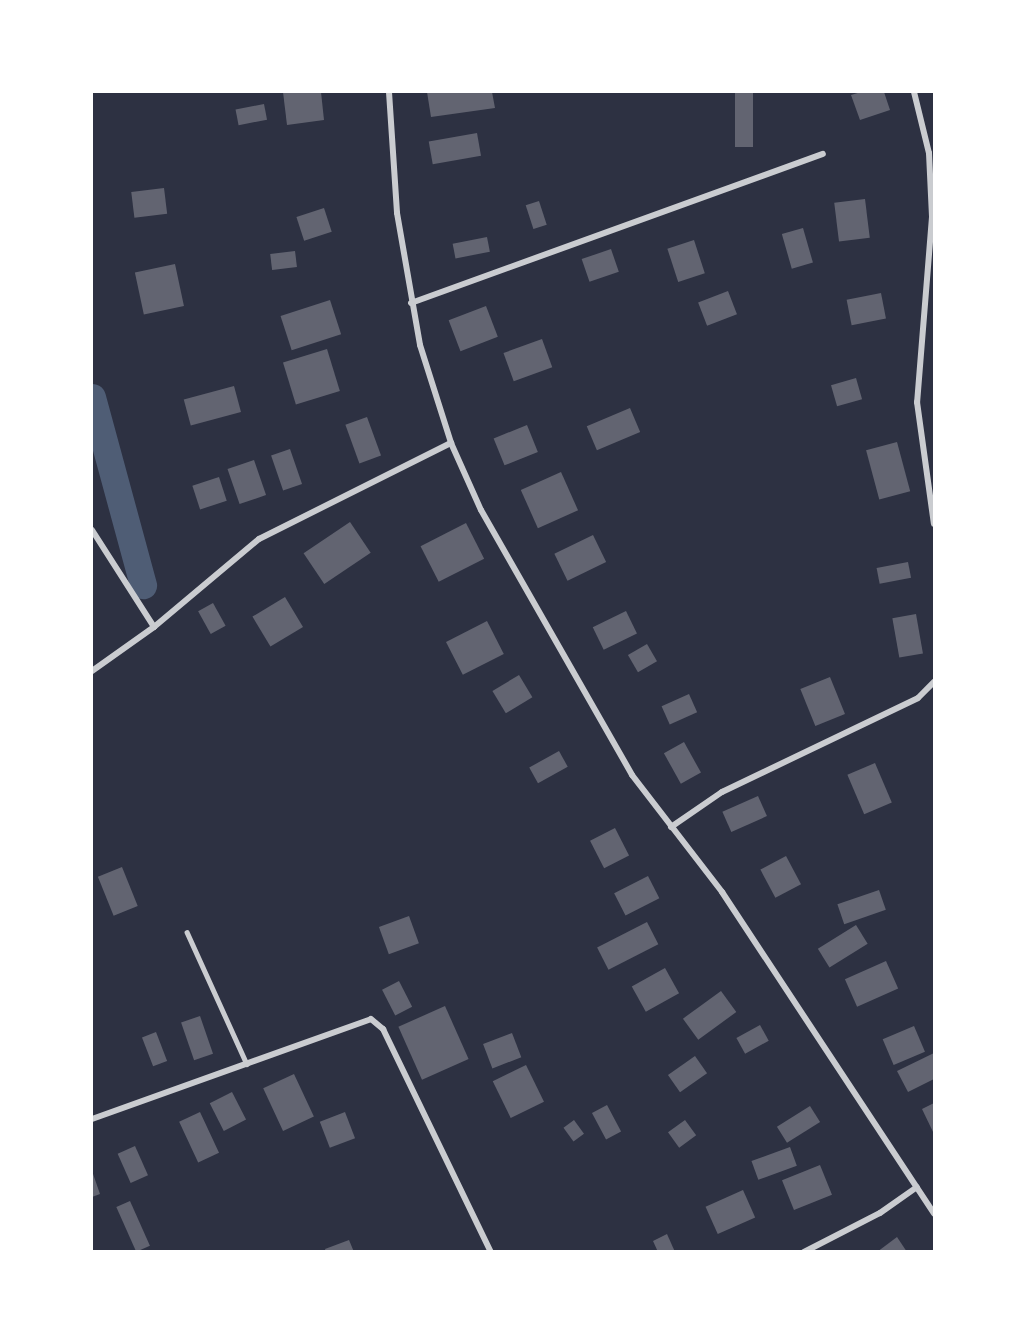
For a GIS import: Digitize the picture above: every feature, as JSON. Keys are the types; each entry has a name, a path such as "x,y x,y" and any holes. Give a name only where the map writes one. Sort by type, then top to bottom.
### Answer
{"street":[{"path":"389,92 397,213 411,303 451,443 522,587 632,775 722,892 934,1213"},
{"path":"914,92 930,153 932,217 917,402 934,524"},
{"path":"411,303 823,154"},
{"path":"92,671 154,627 259,539 451,443"},
{"path":"92,530 154,627"},
{"path":"671,827 722,792 918,698 934,682"},
{"path":"92,1119 371,1018 383,1029 491,1251"},
{"path":"804,1251 880,1213 917,1187"}],"lane":[{"path":"188,932 248,1064"}],"building":[{"path":"283,92 321,92 324,120 287,125"},
{"path":"427,92 492,92 495,108 431,117"},
{"path":"735,92 753,92 753,147 735,147"},
{"path":"861,92 884,92 890,110 860,120 851,95"},
{"path":"264,104 267,120 239,125 236,110"},
{"path":"477,133 481,156 433,164 429,142"},
{"path":"164,188 167,214 134,218 131,192"},
{"path":"865,199 870,238 839,241 834,203"},
{"path":"539,201 547,225 533,229 526,205"},
{"path":"324,208 332,232 304,241 296,217"},
{"path":"803,228 813,263 792,269 782,234"},
{"path":"487,237 490,252 456,258 453,244"},
{"path":"694,240 705,273 678,282 667,249"},
{"path":"611,249 619,272 590,282 582,259"},
{"path":"295,251 297,267 272,270 270,254"},
{"path":"175,264 184,306 144,315 135,273"},
{"path":"728,291 737,314 707,326 698,302"},
{"path":"881,293 886,319 852,325 847,300"},
{"path":"330,300 341,334 292,350 281,316"},
{"path":"486,306 498,337 460,351 449,320"},
{"path":"542,339 552,367 514,381 503,353"},
{"path":"327,349 340,391 296,405 283,362"},
{"path":"856,378 862,399 837,406 831,385"},
{"path":"234,386 241,412 191,426 184,399"},
{"path":"630,408 640,432 597,450 587,426"},
{"path":"367,417 381,456 359,463 345,425"},
{"path":"527,425 538,452 504,465 494,438"},
{"path":"897,442 910,491 879,500 866,450"},
{"path":"290,449 302,484 283,490 271,456"},
{"path":"254,460 266,495 240,504 228,469"},
{"path":"561,472 578,510 538,528 521,490"},
{"path":"219,477 227,501 200,509 192,486"},
{"path":"350,522 371,553 324,584 304,553"},
{"path":"466,523 484,559 439,582 421,546"},
{"path":"593,535 606,562 568,581 554,554"},
{"path":"908,562 911,578 880,584 877,568"},
{"path":"285,597 303,627 270,647 252,617"},
{"path":"213,603 226,626 211,634 198,611"},
{"path":"626,611 637,633 604,650 593,627"},
{"path":"916,614 923,653 899,658 892,618"},
{"path":"487,621 504,654 463,675 446,642"},
{"path":"647,644 657,661 638,672 628,655"},
{"path":"519,675 532,697 506,713 492,691"},
{"path":"830,677 845,714 815,726 800,689"},
{"path":"689,694 697,712 670,724 662,706"},
{"path":"684,742 701,773 681,784 664,753"},
{"path":"559,751 568,767 538,783 529,767"},
{"path":"875,763 892,803 864,814 847,775"},
{"path":"758,796 767,816 731,832 722,812"},
{"path":"615,828 629,856 604,868 590,841"},
{"path":"786,856 801,884 775,898 760,870"},
{"path":"122,867 138,906 114,916 98,877"},
{"path":"648,876 659,898 625,916 614,893"},
{"path":"879,890 886,910 844,924 837,904"},
{"path":"409,916 419,943 389,954 379,927"},
{"path":"647,922 658,944 608,970 597,947"},
{"path":"856,925 868,944 829,968 818,949"},
{"path":"886,961 898,988 857,1007 845,979"},
{"path":"665,968 679,993 646,1012 632,986"},
{"path":"399,981 412,1007 395,1015 382,990"},
{"path":"721,991 736,1012 698,1040 683,1019"},
{"path":"445,1006 469,1059 422,1080 398,1027"},
{"path":"200,1016 213,1054 194,1060 181,1023"},
{"path":"760,1025 769,1041 745,1054 736,1038"},
{"path":"914,1026 925,1052 894,1065 883,1039"},
{"path":"156,1032 167,1061 153,1066 142,1037"},
{"path":"512,1033 521,1057 492,1068 483,1044"},
{"path":"934,1053 934,1079 908,1092 897,1071"},
{"path":"695,1056 707,1073 680,1092 668,1075"},
{"path":"526,1065 544,1102 511,1118 493,1081"},
{"path":"294,1074 314,1117 283,1131 263,1088"},
{"path":"232,1092 246,1120 224,1131 210,1103"},
{"path":"934,1103 934,1134 922,1109"},
{"path":"607,1105 621,1131 606,1139 592,1113"},
{"path":"810,1106 820,1122 787,1143 777,1127"},
{"path":"200,1112 219,1153 198,1163 179,1122"},
{"path":"345,1112 355,1138 330,1148 320,1122"},
{"path":"574,1120 584,1134 573,1141 563,1128"},
{"path":"685,1120 696,1135 679,1148 668,1132"},
{"path":"135,1146 148,1175 131,1183 118,1154"},
{"path":"790,1147 797,1166 758,1180 751,1161"},
{"path":"820,1165 832,1195 794,1210 782,1180"},
{"path":"92,1171 100,1194 92,1197"},
{"path":"743,1190 755,1217 718,1234 706,1207"},
{"path":"130,1201 150,1246 136,1252 116,1207"},
{"path":"667,1234 675,1252 658,1252 653,1241"},
{"path":"897,1237 907,1252 877,1252"},
{"path":"349,1240 354,1252 326,1252 325,1249"}],"waterway":[{"path":"92,397 143,585"}]}
